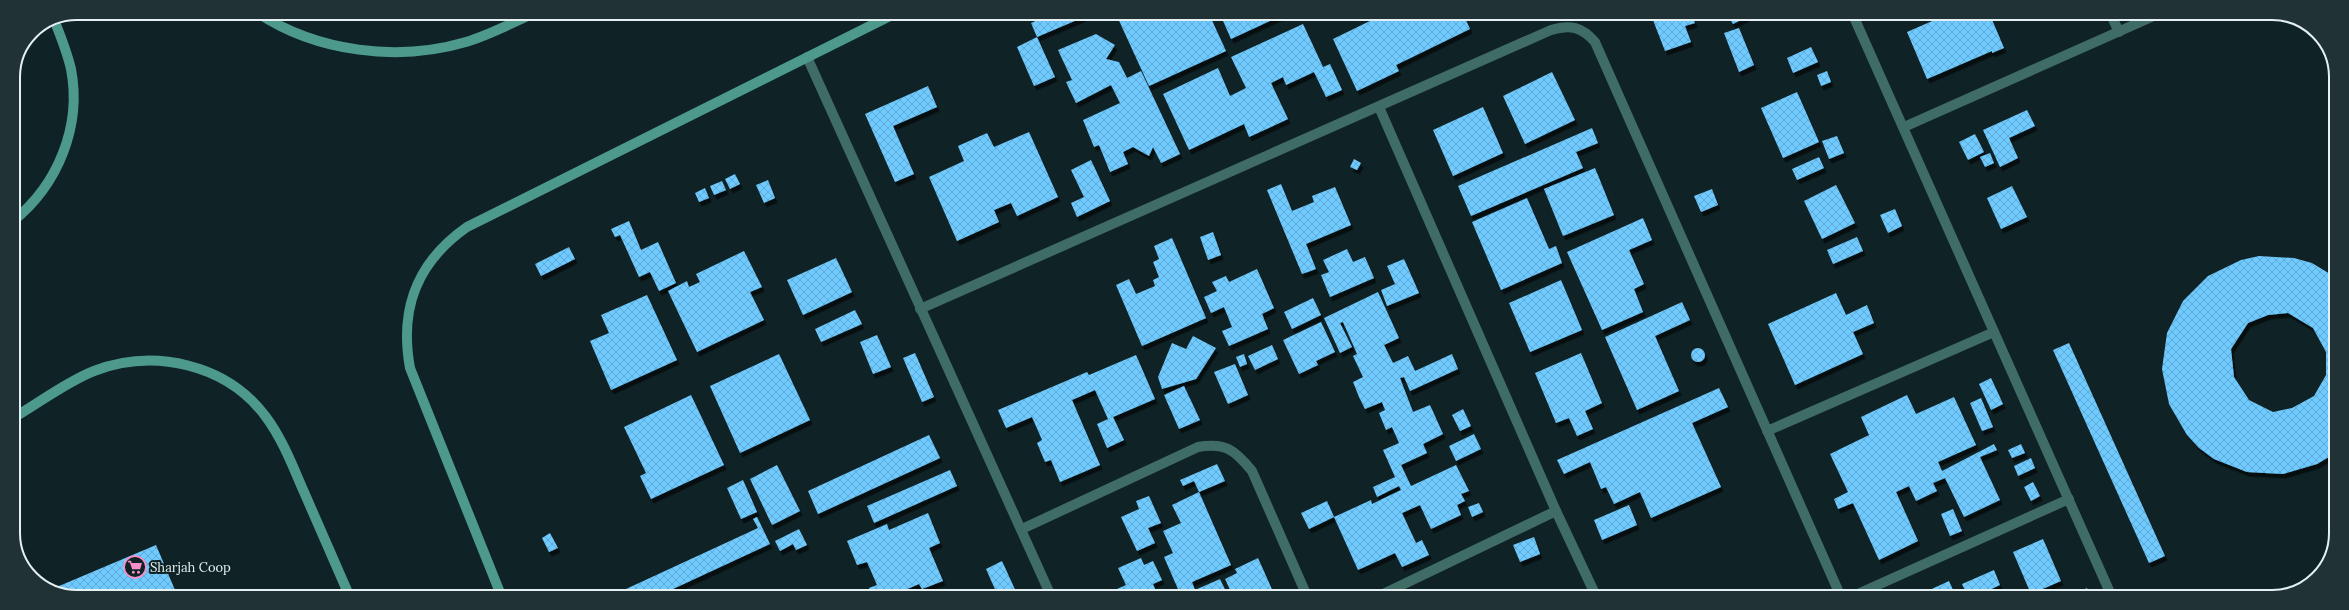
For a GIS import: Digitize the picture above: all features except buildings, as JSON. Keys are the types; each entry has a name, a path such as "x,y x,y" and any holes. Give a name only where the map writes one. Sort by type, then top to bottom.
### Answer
{"main road":[{"path":"271,20 287,29 312,39 363,50 416,52 467,42 518,20"},
{"path":"499,590 410,368 407,350 408,314 419,280 439,250 467,227 882,20"},
{"path":"20,215 36,200 48,184 65,148 70,129 73,89 71,69 56,24"},
{"path":"20,414 93,372 130,362 148,360 186,365 221,379 252,402 276,432 347,590"}],"street":[{"path":"1855,20 2109,590"},
{"path":"2113,20 2119,32"},
{"path":"1904,127 2145,20"},
{"path":"920,309 1551,30 1562,26 1575,27 1586,32 1595,42 1838,590"},
{"path":"807,57 1048,590"},
{"path":"1379,107 1556,511 1593,590"},
{"path":"1767,431 1994,332"},
{"path":"1022,529 1198,447 1213,444 1229,448 1242,458 1252,471 1304,590"},
{"path":"1867,590 2069,499"},
{"path":"1391,590 1556,511"}],"place":[{"name":"Sharjah Coop","path":"135,567"}]}
